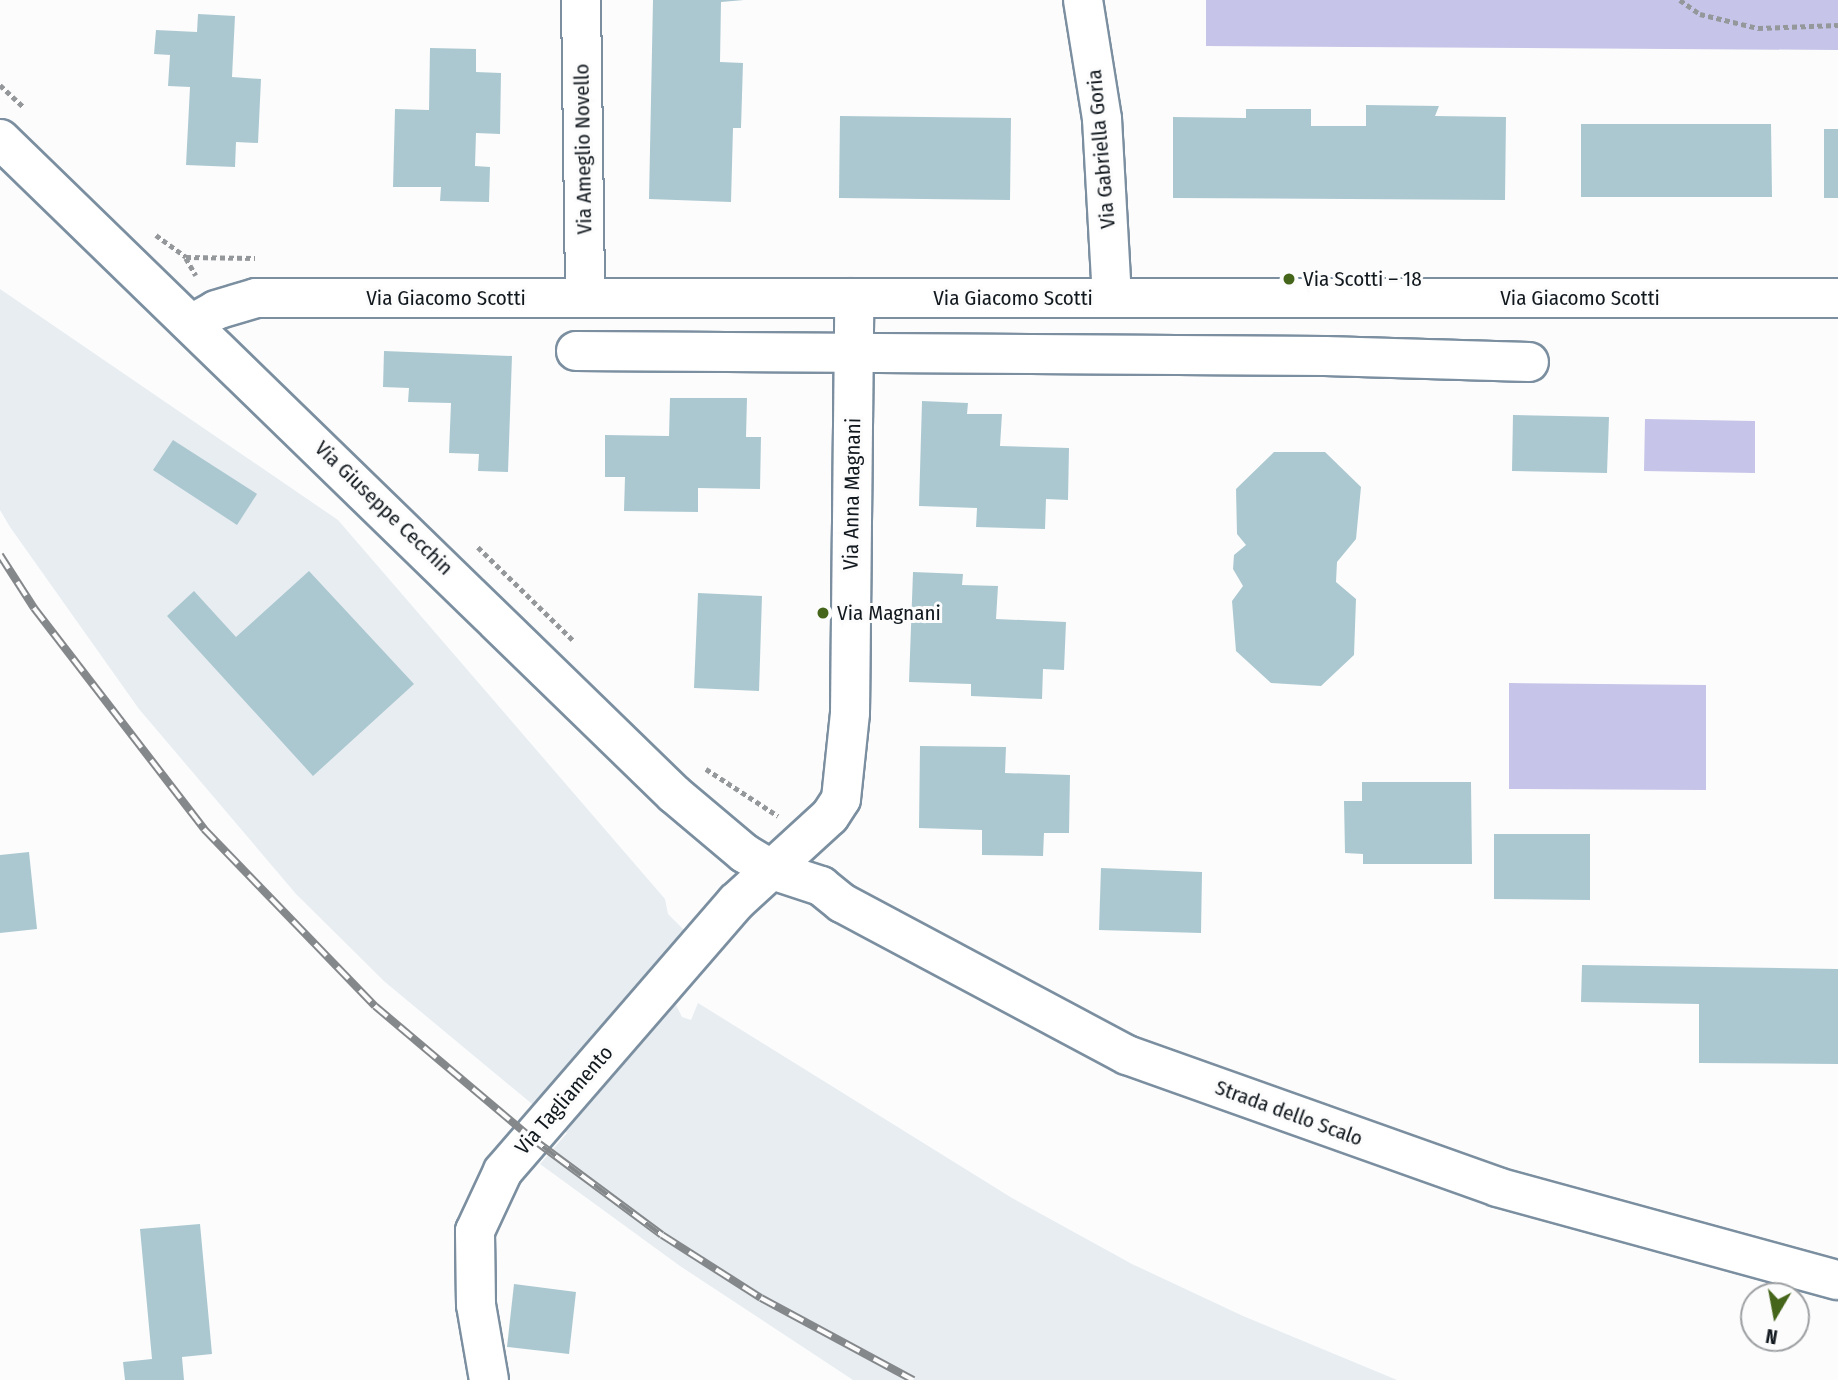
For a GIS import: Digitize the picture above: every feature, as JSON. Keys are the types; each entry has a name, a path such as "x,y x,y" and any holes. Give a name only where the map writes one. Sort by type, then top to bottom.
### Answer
{"street":[{"name":"Via Ameglio Novello","path":"581,0 585,298"},
{"name":"Via Gabriella Goria","path":"1083,0 1102,119 1112,298"},
{"name":"Via Giuseppe Cecchin","path":"0,139 193,323 674,794 744,853 772,870"},
{"name":"Via Giacomo Scotti","path":"193,323 216,310 256,298 1838,298"},
{"name":"Via Anna Magnani","path":"772,870 830,816 841,799 850,713 854,298"},
{"path":"576,351 1529,362"},
{"name":"Strada dello Scalo","path":"772,870 821,886 842,903 1127,1055 1497,1187 1838,1280"},
{"name":"Via Tagliamento","path":"488,1380 476,1305 475,1231 503,1171 736,902 772,870"}],"path":[{"path":"1680,0 1700,14 1758,28 1838,25"},
{"path":"0,85 28,112"},
{"path":"147,226 186,257 268,258"}],"shaded area":[{"path":"1206,0 1838,0 1838,50 1206,46"},
{"path":"0,289 338,520 665,899 668,914 683,929 724,946 676,1005 682,1017 691,1020 698,1003 1012,1198 1132,1264 1243,1316 1397,1380 853,1380 680,1266 540,1164 567,1133 385,982 296,894 139,709 10,527 0,510"},
{"path":"1645,419 1755,421 1755,473 1644,471"},
{"path":"1509,683 1706,685 1706,790 1509,789"}],"building":[{"path":"653,0 744,0 721,2 720,62 743,63 741,128 733,128 731,202 649,199"},
{"path":"198,14 235,16 232,77 261,79 258,143 236,142 235,167 186,165 190,87 168,86 170,55 154,54 156,30 197,32"},
{"path":"430,48 476,49 476,72 501,73 500,134 476,133 475,166 490,167 489,202 440,201 441,187 393,187 395,109 429,110"},
{"path":"1366,105 1439,106 1435,116 1506,117 1505,200 1173,198 1173,117 1246,118 1246,109 1311,109 1311,126 1366,126"},
{"path":"840,116 1011,118 1010,200 839,198"},
{"path":"1581,124 1771,124 1772,197 1581,197"},
{"path":"1824,129 1838,129 1838,198 1824,198"},
{"path":"384,351 512,356 508,472 478,471 479,454 449,453 451,403 408,402 409,388 383,387"},
{"path":"670,398 747,398 746,437 761,437 760,489 698,488 698,512 624,511 625,477 605,477 605,435 669,436"},
{"path":"922,401 968,403 967,414 1002,414 1000,446 1069,448 1068,500 1046,499 1045,529 976,527 977,508 919,506"},
{"path":"1513,415 1609,417 1607,473 1512,471"},
{"path":"173,440 257,494 237,525 153,470"},
{"path":"1274,452 1325,452 1361,487 1356,539 1337,562 1336,582 1356,599 1354,655 1321,686 1271,683 1236,651 1232,601 1243,586 1233,569 1234,555 1246,545 1237,534 1236,489"},
{"path":"309,571 414,684 313,776 167,616 194,591 236,637"},
{"path":"913,572 963,574 962,585 998,586 996,619 1066,622 1064,670 1043,669 1042,699 971,696 971,684 909,682"},
{"path":"698,593 762,596 759,691 694,688"},
{"path":"920,746 1006,747 1005,773 1070,775 1069,833 1044,833 1043,856 982,855 982,830 919,828"},
{"path":"1362,782 1471,782 1472,864 1363,864 1363,854 1345,853 1344,801 1362,801"},
{"path":"1494,834 1590,834 1590,900 1494,899"},
{"path":"29,852 37,929 0,933 0,855"},
{"path":"1101,868 1202,872 1201,933 1099,930"},
{"path":"1582,965 1838,969 1838,1064 1699,1063 1699,1004 1581,1002"},
{"path":"200,1224 212,1354 182,1357 184,1380 125,1380 123,1362 152,1359 140,1229"},
{"path":"514,1284 576,1292 569,1354 507,1347"}],"railway":[{"path":"0,555 34,608 204,829 375,1006 530,1137 662,1235 761,1298 913,1380"}],"place":[{"name":"Via Scotti – 18","path":"1289,279"},
{"name":"Via Magnani","path":"823,613"}]}
